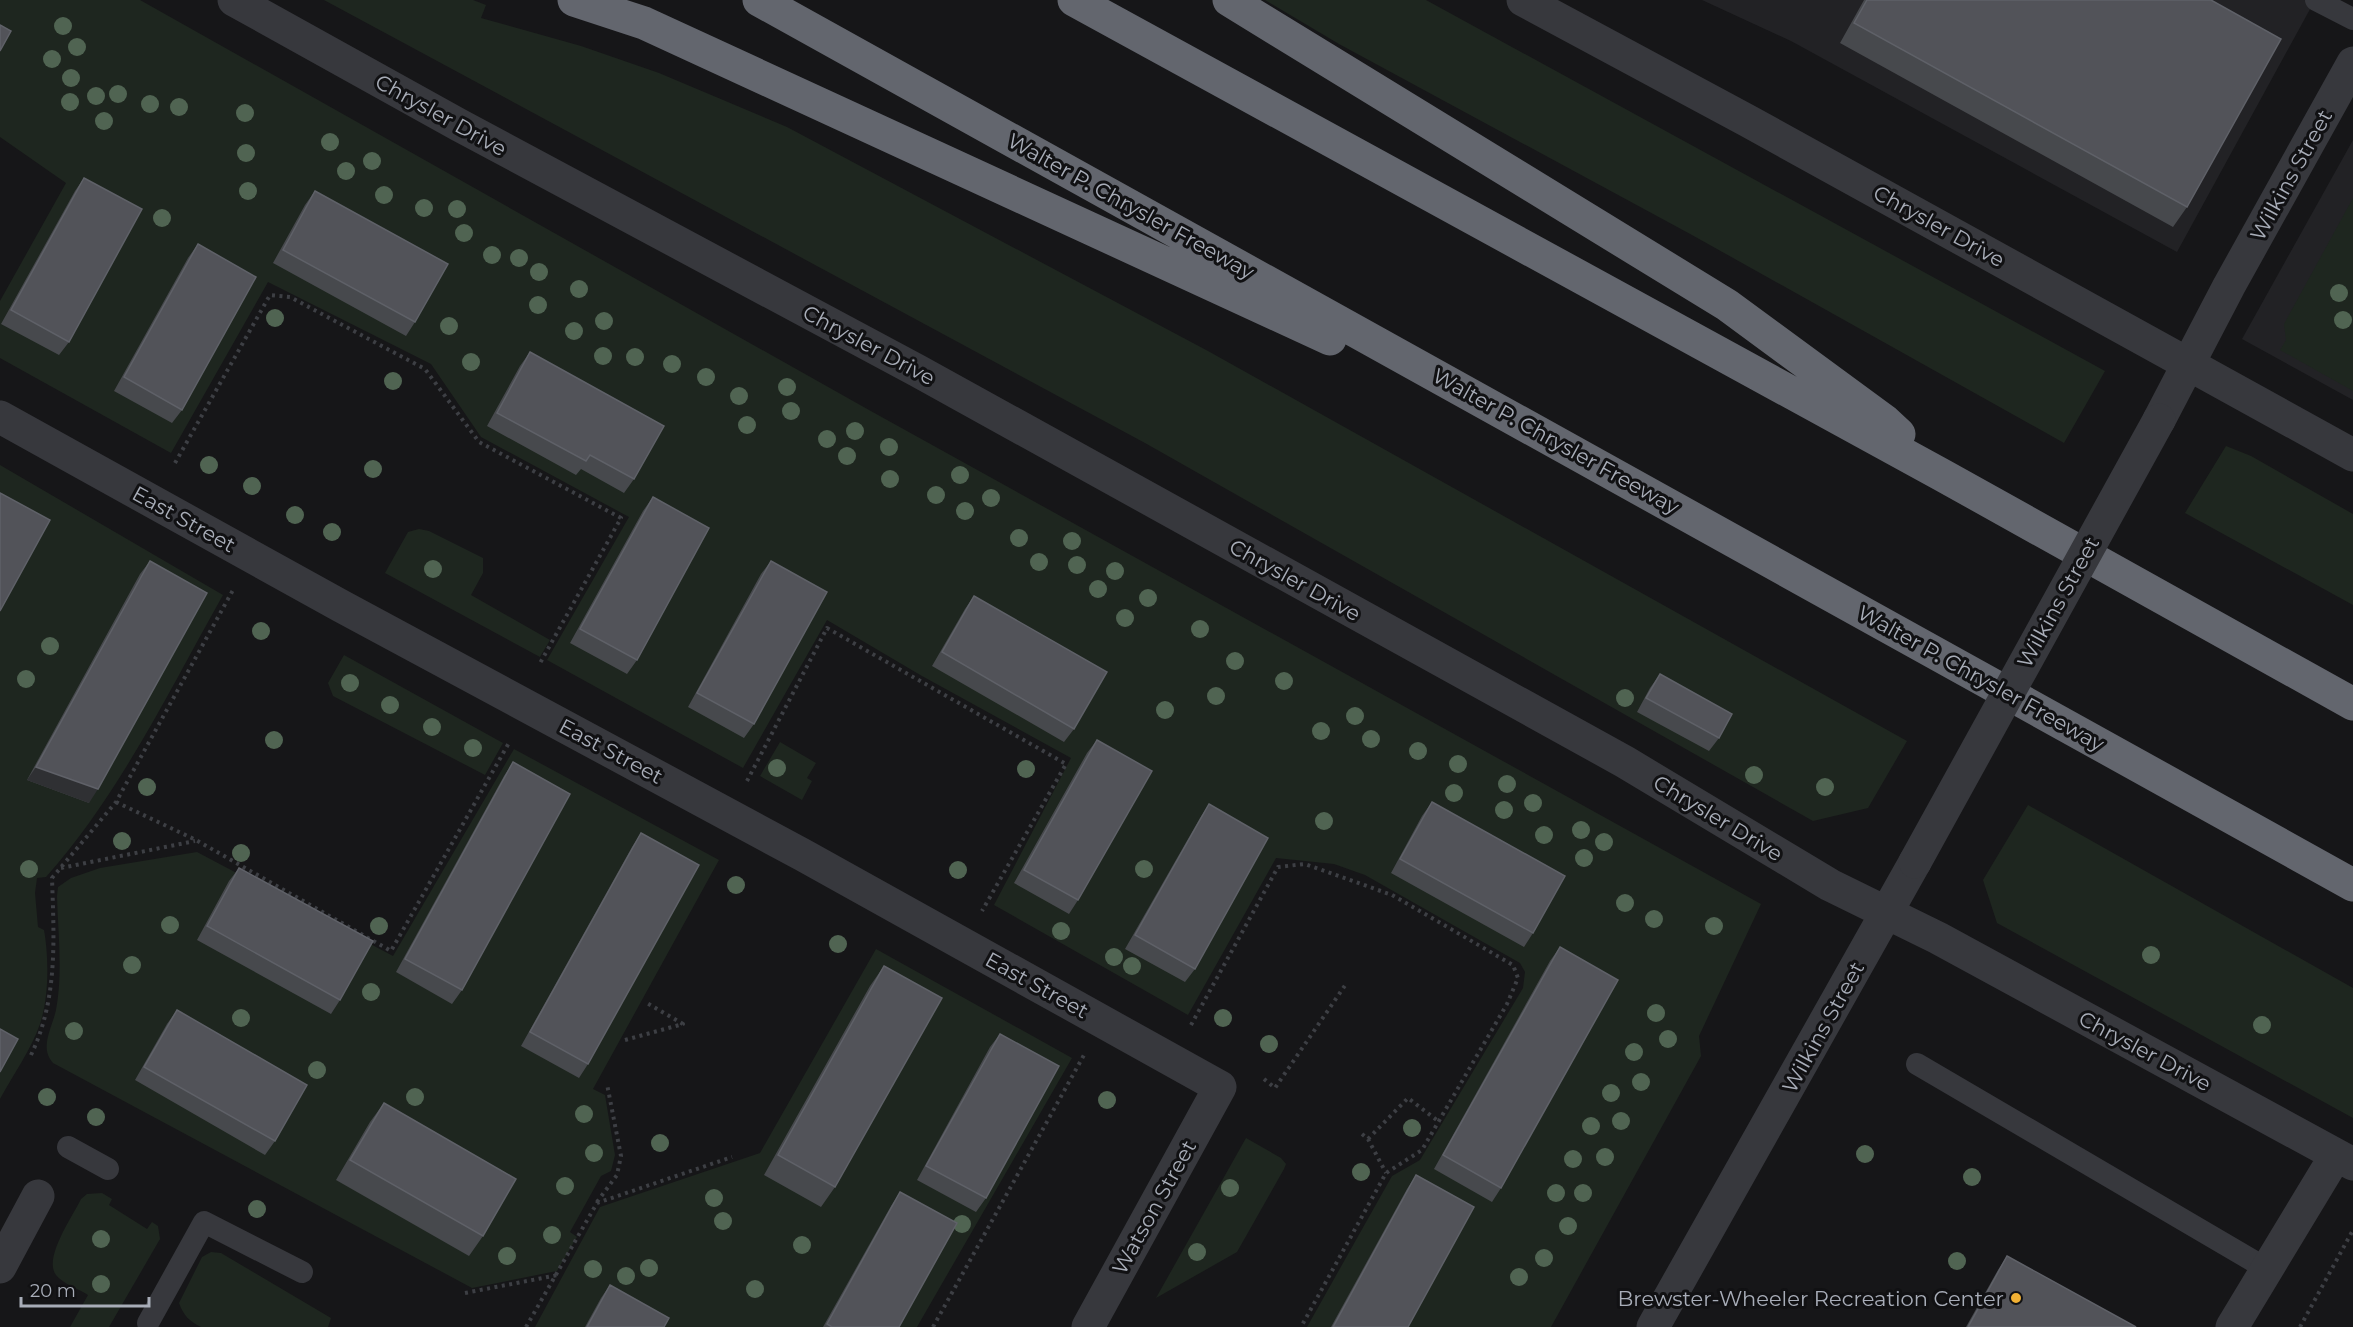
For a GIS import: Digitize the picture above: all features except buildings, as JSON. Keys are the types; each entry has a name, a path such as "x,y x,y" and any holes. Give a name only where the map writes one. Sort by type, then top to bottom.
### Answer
{"highway":[{"path":"574,0 644,23 1590,460"},
{"name":"Walter P. Chrysler Freeway","path":"759,0 2353,885"},
{"path":"1074,0 1942,475 2353,704"},
{"path":"1229,0 1727,305 1885,421 1942,475"}],"street":[{"name":"Chrysler Drive","path":"234,0 459,125 918,371 1625,762 1830,885 1948,944 2345,1159"},
{"name":"Chrysler Drive","path":"1523,0 2353,455"},
{"name":"Wilkins Street","path":"1653,1327 1915,862 2353,63"},
{"name":"East Street","path":"0,417 341,606 803,855 1220,1087"},
{"name":"Watson Street","path":"1088,1327 1220,1087"},
{"path":"2232,1327 2267,1269 2345,1159"},
{"path":"0,1267 38,1196"}],"lane":[{"path":"2316,0 2353,19"},
{"path":"1917,1064 2267,1269"},
{"path":"68,1147 108,1169"},
{"path":"148,1323 204,1222 302,1272"}],"path":[{"path":"175,463 270,295 290,297 425,369 478,442 621,518 539,665"},
{"path":"31,1055 43,1030 49,1004 54,944 52,878 116,802 233,590"},
{"path":"746,782 827,628 1066,764 982,911"},
{"path":"116,802 196,840 391,951 512,739"},
{"path":"60,868 196,840"},
{"path":"1191,1025 1278,867 1305,864 1392,895 1513,965 1518,978 1507,1004 1422,1150 1386,1173 1301,1327"},
{"path":"1264,1080 1275,1088 1283,1083 1346,984"},
{"path":"625,1040 683,1024 646,1003"},
{"path":"933,1327 1085,1053"},
{"path":"526,1327 558,1275 597,1203 617,1175 621,1156 607,1084"},
{"path":"1368,1138 1408,1098 1438,1121"},
{"path":"1362,1134 1368,1138 1386,1173"},
{"path":"597,1203 732,1157"},
{"path":"2300,1327 2353,1230"},
{"path":"465,1293 558,1275"}],"shaded area":[{"path":"0,0 140,0 869,410 1761,904 1699,1036 1701,1056 1551,1327 1307,1327 1392,1176 1420,1160 1523,988 1525,972 1520,963 1365,875 1334,864 1276,858 1188,1015 994,905 1071,758 922,676 827,620 743,768 547,660 629,517 481,437 431,364 268,282 171,453 0,358 0,301 66,183 0,137"},
{"path":"324,0 473,0 486,5 481,18 581,46 659,73 787,127 1208,351 1907,741 1868,808 1813,821 1145,443"},
{"path":"1265,0 1426,0 2105,371 2064,443 1692,235 1339,44"},
{"path":"1702,0 2315,0 2177,252 1791,41"},
{"path":"2353,140 2353,400 2242,339"},
{"path":"2353,198 2353,391 2280,350 2286,340 2284,324"},
{"path":"2226,446 2251,456 2353,514 2353,605 2185,513"},
{"path":"0,465 223,595 163,705 97,812 46,877 37,878 35,893 38,927 44,930 47,952 43,1014 32,1043 0,1099"},
{"path":"419,529 429,531 483,558 483,573 471,595 550,640 540,657 385,573 408,532"},
{"path":"344,655 503,743 485,775 333,696 328,683"},
{"path":"780,742 816,763 807,778 812,781 802,800 760,776"},
{"path":"514,749 719,860 593,1089 605,1095 615,1155 611,1171 601,1176 570,1232 577,1237 557,1271 472,1288 53,1063 47,1051 47,1044 56,1010 59,982 57,896 58,887 71,878 100,868 197,852 393,956"},
{"path":"2028,805 2353,988 2353,1118 1997,923 1983,880"},
{"path":"876,949 1072,1058 917,1327 535,1327 600,1207 760,1153"},
{"path":"1246,1138 1281,1158 1286,1164 1284,1169 1237,1252 1156,1298"},
{"path":"102,1193 112,1199 109,1205 147,1229 152,1222 158,1226 160,1239 109,1327 70,1327 88,1295 67,1284 56,1275 53,1258 81,1199 87,1194"},
{"path":"211,1252 221,1253 331,1318 328,1327 201,1327 193,1323 187,1318 179,1303 202,1257"}],"place":[{"name":"Brewster-Wheeler Recreation Center","path":"2016,1298"}]}
